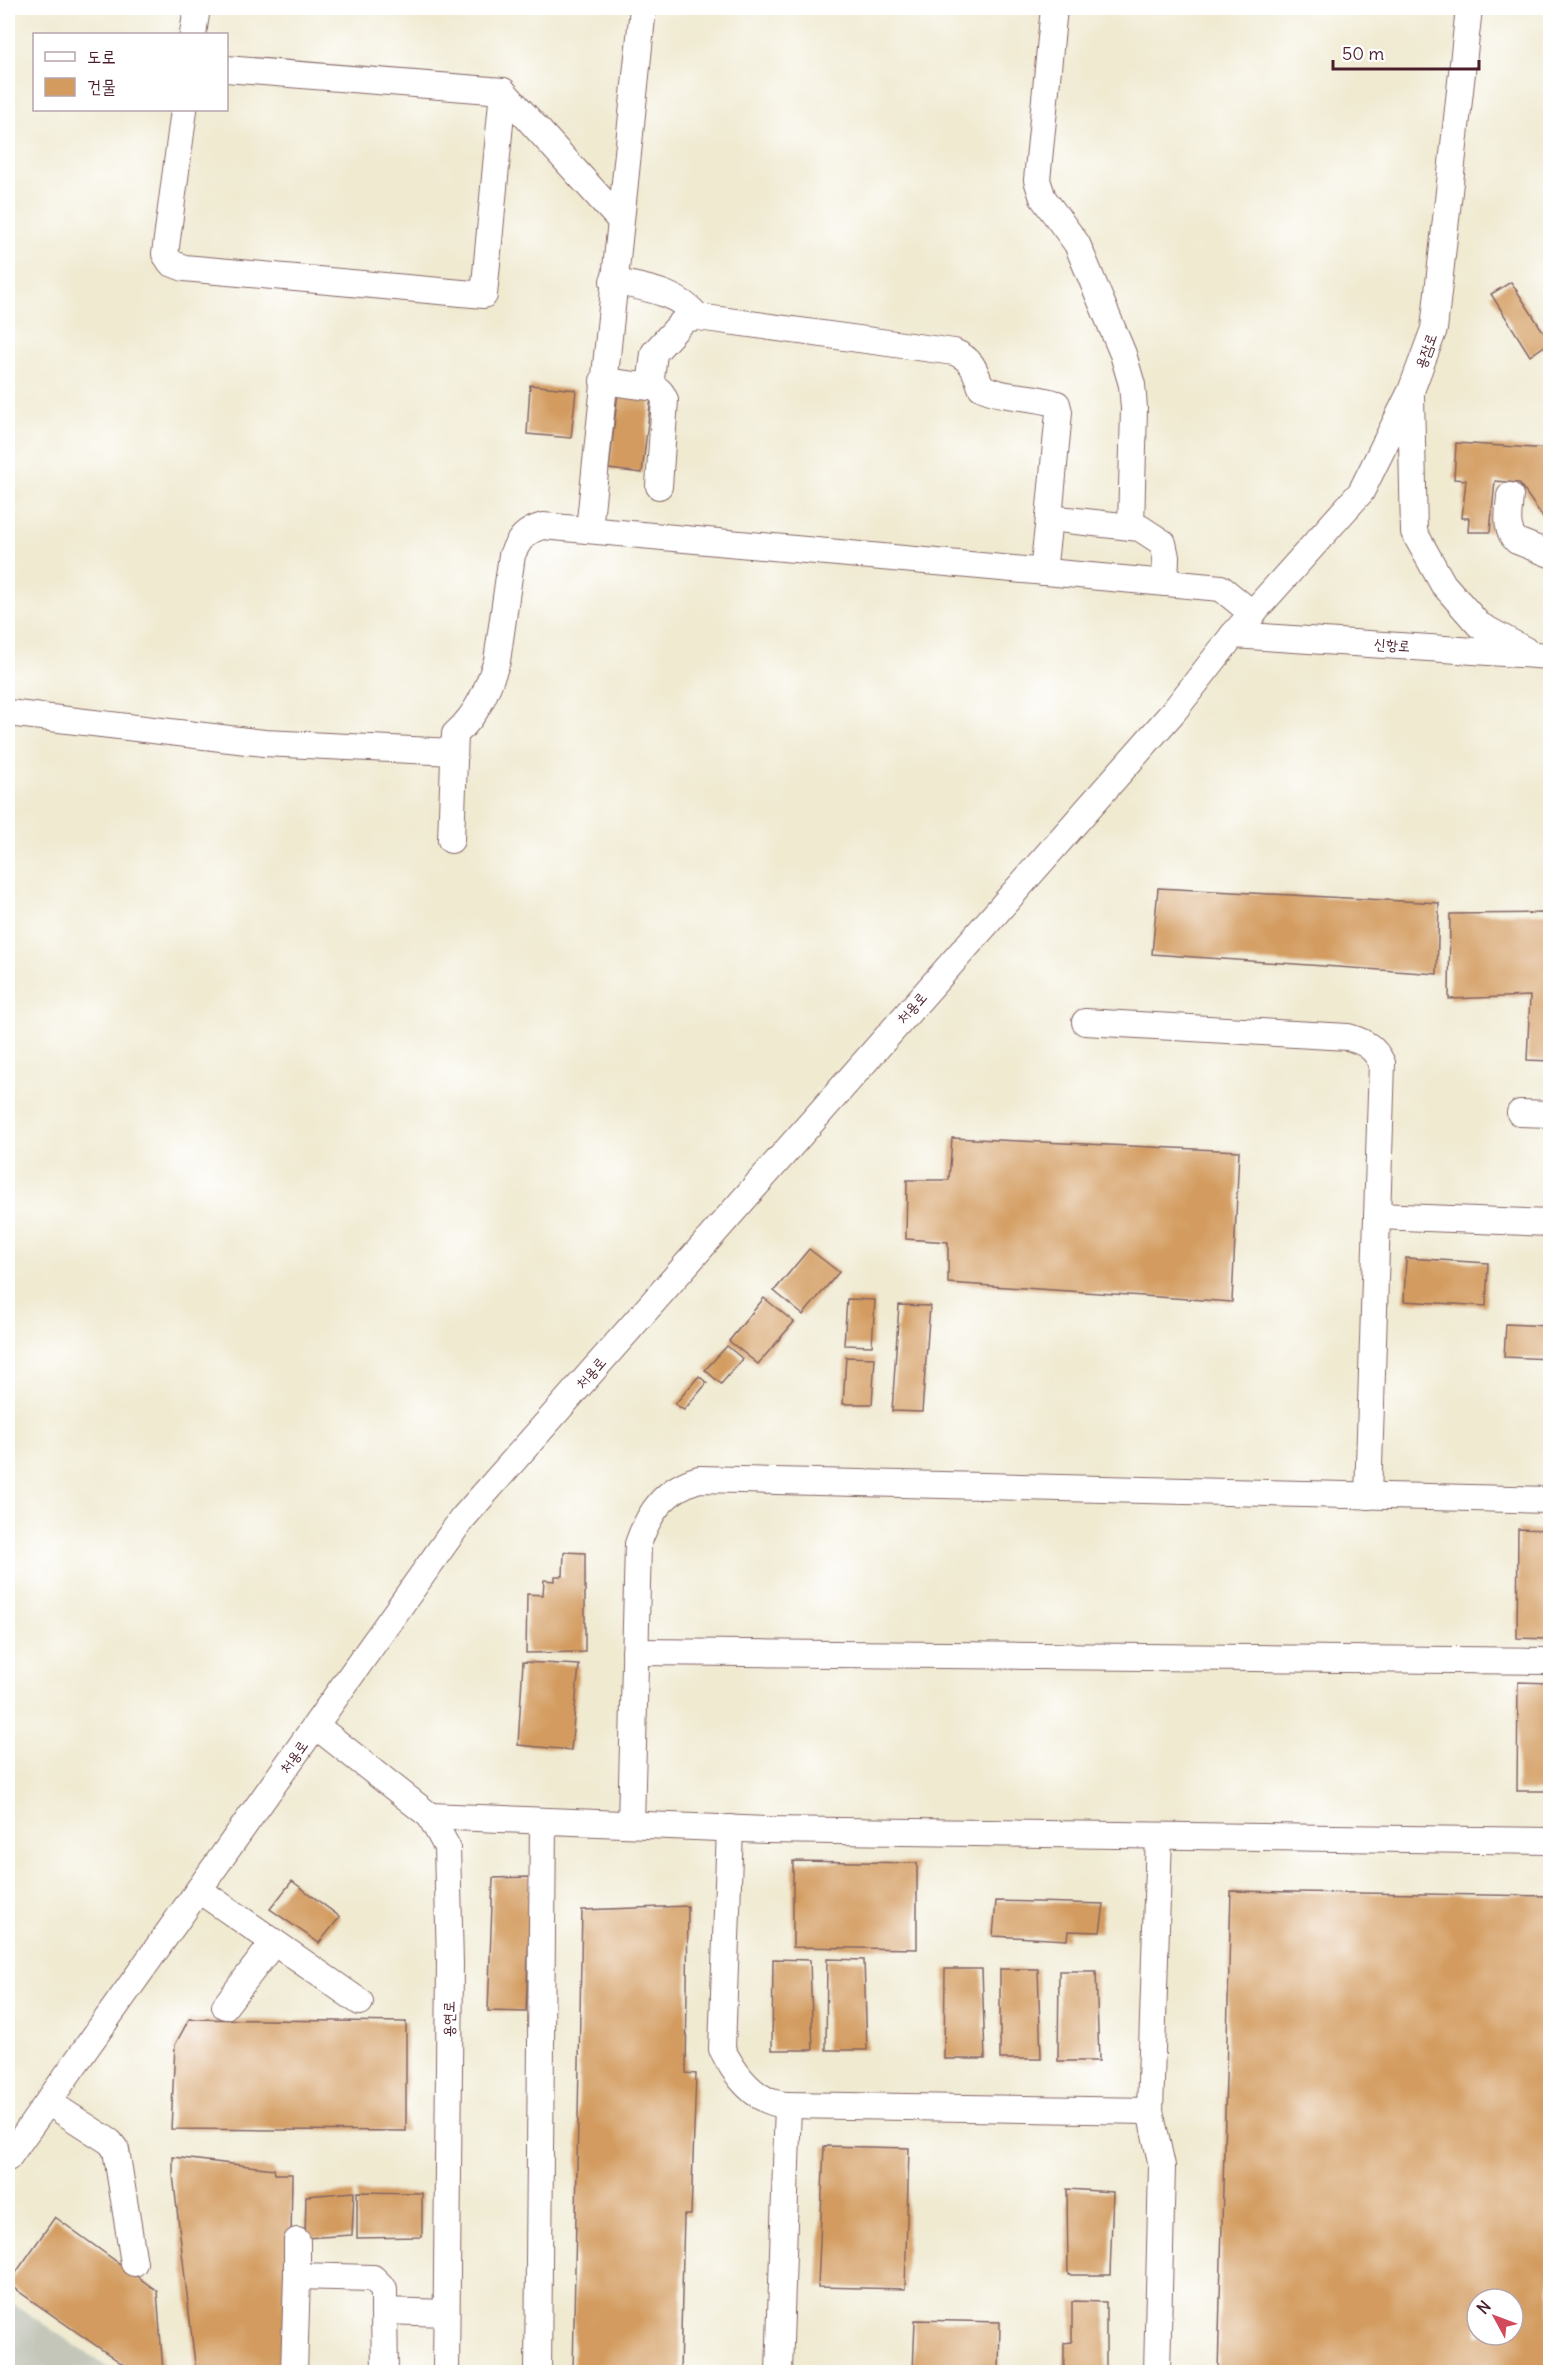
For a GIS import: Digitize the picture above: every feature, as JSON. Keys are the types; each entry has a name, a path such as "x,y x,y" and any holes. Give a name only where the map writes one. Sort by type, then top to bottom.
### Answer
{"street":[{"path":"193,33 197,8"},
{"path":"589,530 643,8"},
{"path":"1054,8 1037,180 1043,198 1077,244 1123,354 1132,385 1134,408 1131,527"},
{"name":"용잠로","path":"1233,635 1361,492 1411,392 1434,329 1469,8"},
{"path":"228,69 503,91 620,220"},
{"path":"183,111 165,254 171,263 184,268 484,295 503,91"},
{"path":"614,281 668,294 689,306 698,317"},
{"path":"650,387 654,353 685,319 698,317 954,352 965,357 973,364 981,387 993,393 1043,399 1057,404 1059,412 1043,572"},
{"path":"603,381 656,388 662,393 665,400 659,486"},
{"path":"1411,392 1414,532 1443,584 1479,625 1542,655"},
{"path":"1510,496 1508,531 1512,537 1516,541 1551,554"},
{"path":"1049,518 1140,528 1163,543 1166,557 1165,583"},
{"path":"451,840 455,734 469,722 484,696 497,661 512,555 519,539 533,529 543,526 1221,588 1253,614"},
{"name":"신항로","path":"1233,635 1542,655"},
{"name":"처용로","path":"8,2158 462,1519 1174,711 1233,635"},
{"path":"8,713 264,743 454,752"},
{"path":"1085,1022 1348,1037 1363,1041 1375,1050 1382,1063 1368,1496"},
{"path":"1520,1113 1551,1114"},
{"path":"1377,1216 1551,1223"},
{"path":"631,1824 638,1544 654,1511 668,1494 683,1484 699,1479 1551,1500"},
{"path":"635,1652 1551,1662"},
{"name":"용연로","path":"316,1726 430,1816 447,1847 450,1976 446,2373"},
{"path":"430,1816 730,1828 1551,1841"},
{"path":"538,2373 543,1821"},
{"path":"730,1828 722,2049 734,2072 756,2094 777,2104 1149,2111"},
{"path":"1157,2373 1162,2166 1149,2111 1159,1836"},
{"path":"199,1890 360,2002"},
{"path":"225,2006 274,1942"},
{"path":"48,2102 110,2142 116,2150 134,2263"},
{"path":"779,2373 788,2104"},
{"path":"294,2373 297,2241"},
{"path":"297,2276 373,2278 384,2289 385,2373"},
{"path":"384,2311 446,2313"}],"shaded area":[{"path":"8,2300 114,2372 8,2372"}],"building":[{"path":"1511,282 1550,342 1530,356 1491,294"},
{"path":"530,385 576,390 571,438 527,434"},
{"path":"618,392 651,397 642,473 609,469"},
{"path":"1456,443 1550,449 1550,527 1519,483 1495,481 1490,532 1468,532 1469,518 1462,518 1466,480 1454,479"},
{"path":"1158,888 1439,903 1437,974 1152,954"},
{"path":"1550,913 1550,1061 1527,1060 1530,996 1449,999 1450,914"},
{"path":"952,1138 1239,1151 1232,1302 948,1283 948,1242 906,1239 907,1180 949,1180"},
{"path":"809,1249 839,1272 803,1315 774,1291"},
{"path":"1406,1258 1488,1263 1486,1306 1404,1301"},
{"path":"764,1298 794,1322 758,1364 729,1341"},
{"path":"847,1299 875,1300 872,1346 844,1345"},
{"path":"899,1305 930,1306 922,1412 892,1411"},
{"path":"1506,1324 1550,1326 1550,1359 1504,1357"},
{"path":"727,1346 743,1359 721,1384 705,1370"},
{"path":"846,1357 875,1358 872,1404 843,1404"},
{"path":"699,1376 707,1383 684,1410 675,1404"},
{"path":"1518,1529 1550,1530 1550,1639 1517,1638"},
{"path":"564,1552 585,1553 585,1652 526,1653 527,1594 543,1595 544,1580 555,1581 555,1576 563,1576"},
{"path":"523,1662 579,1665 571,1750 518,1745"},
{"path":"1518,1682 1550,1683 1550,1791 1517,1791"},
{"path":"793,1861 917,1863 917,1949 793,1947"},
{"path":"531,1877 526,2012 488,2011 493,1878"},
{"path":"292,1881 340,1917 319,1943 270,1909"},
{"path":"1231,1891 1550,1896 1550,2372 1218,2372"},
{"path":"996,1901 1104,1904 1100,1932 1068,1931 1067,1940 993,1936"},
{"path":"688,1906 686,2073 696,2074 691,2215 684,2215 680,2372 573,2372 582,1910"},
{"path":"773,1959 810,1960 813,2050 772,2050"},
{"path":"827,1959 864,1960 867,2050 826,2050"},
{"path":"945,1969 982,1969 985,2059 944,2059"},
{"path":"1000,1969 1038,1969 1041,2059 1000,2059"},
{"path":"1059,1971 1096,1971 1099,2061 1058,2061"},
{"path":"189,2019 406,2022 406,2131 171,2129 175,2045"},
{"path":"824,2146 909,2148 905,2289 818,2287"},
{"path":"173,2157 274,2169 275,2174 292,2174 289,2372 196,2372 173,2175"},
{"path":"1067,2189 1113,2192 1110,2275 1068,2275"},
{"path":"354,2192 352,2235 305,2238 306,2196"},
{"path":"357,2192 422,2193 422,2237 357,2238"},
{"path":"55,2217 157,2291 163,2372 134,2372 8,2284"},
{"path":"1072,2301 1106,2302 1106,2372 1064,2372 1064,2343 1072,2342"},
{"path":"915,2320 1000,2322 999,2372 913,2372"}]}
